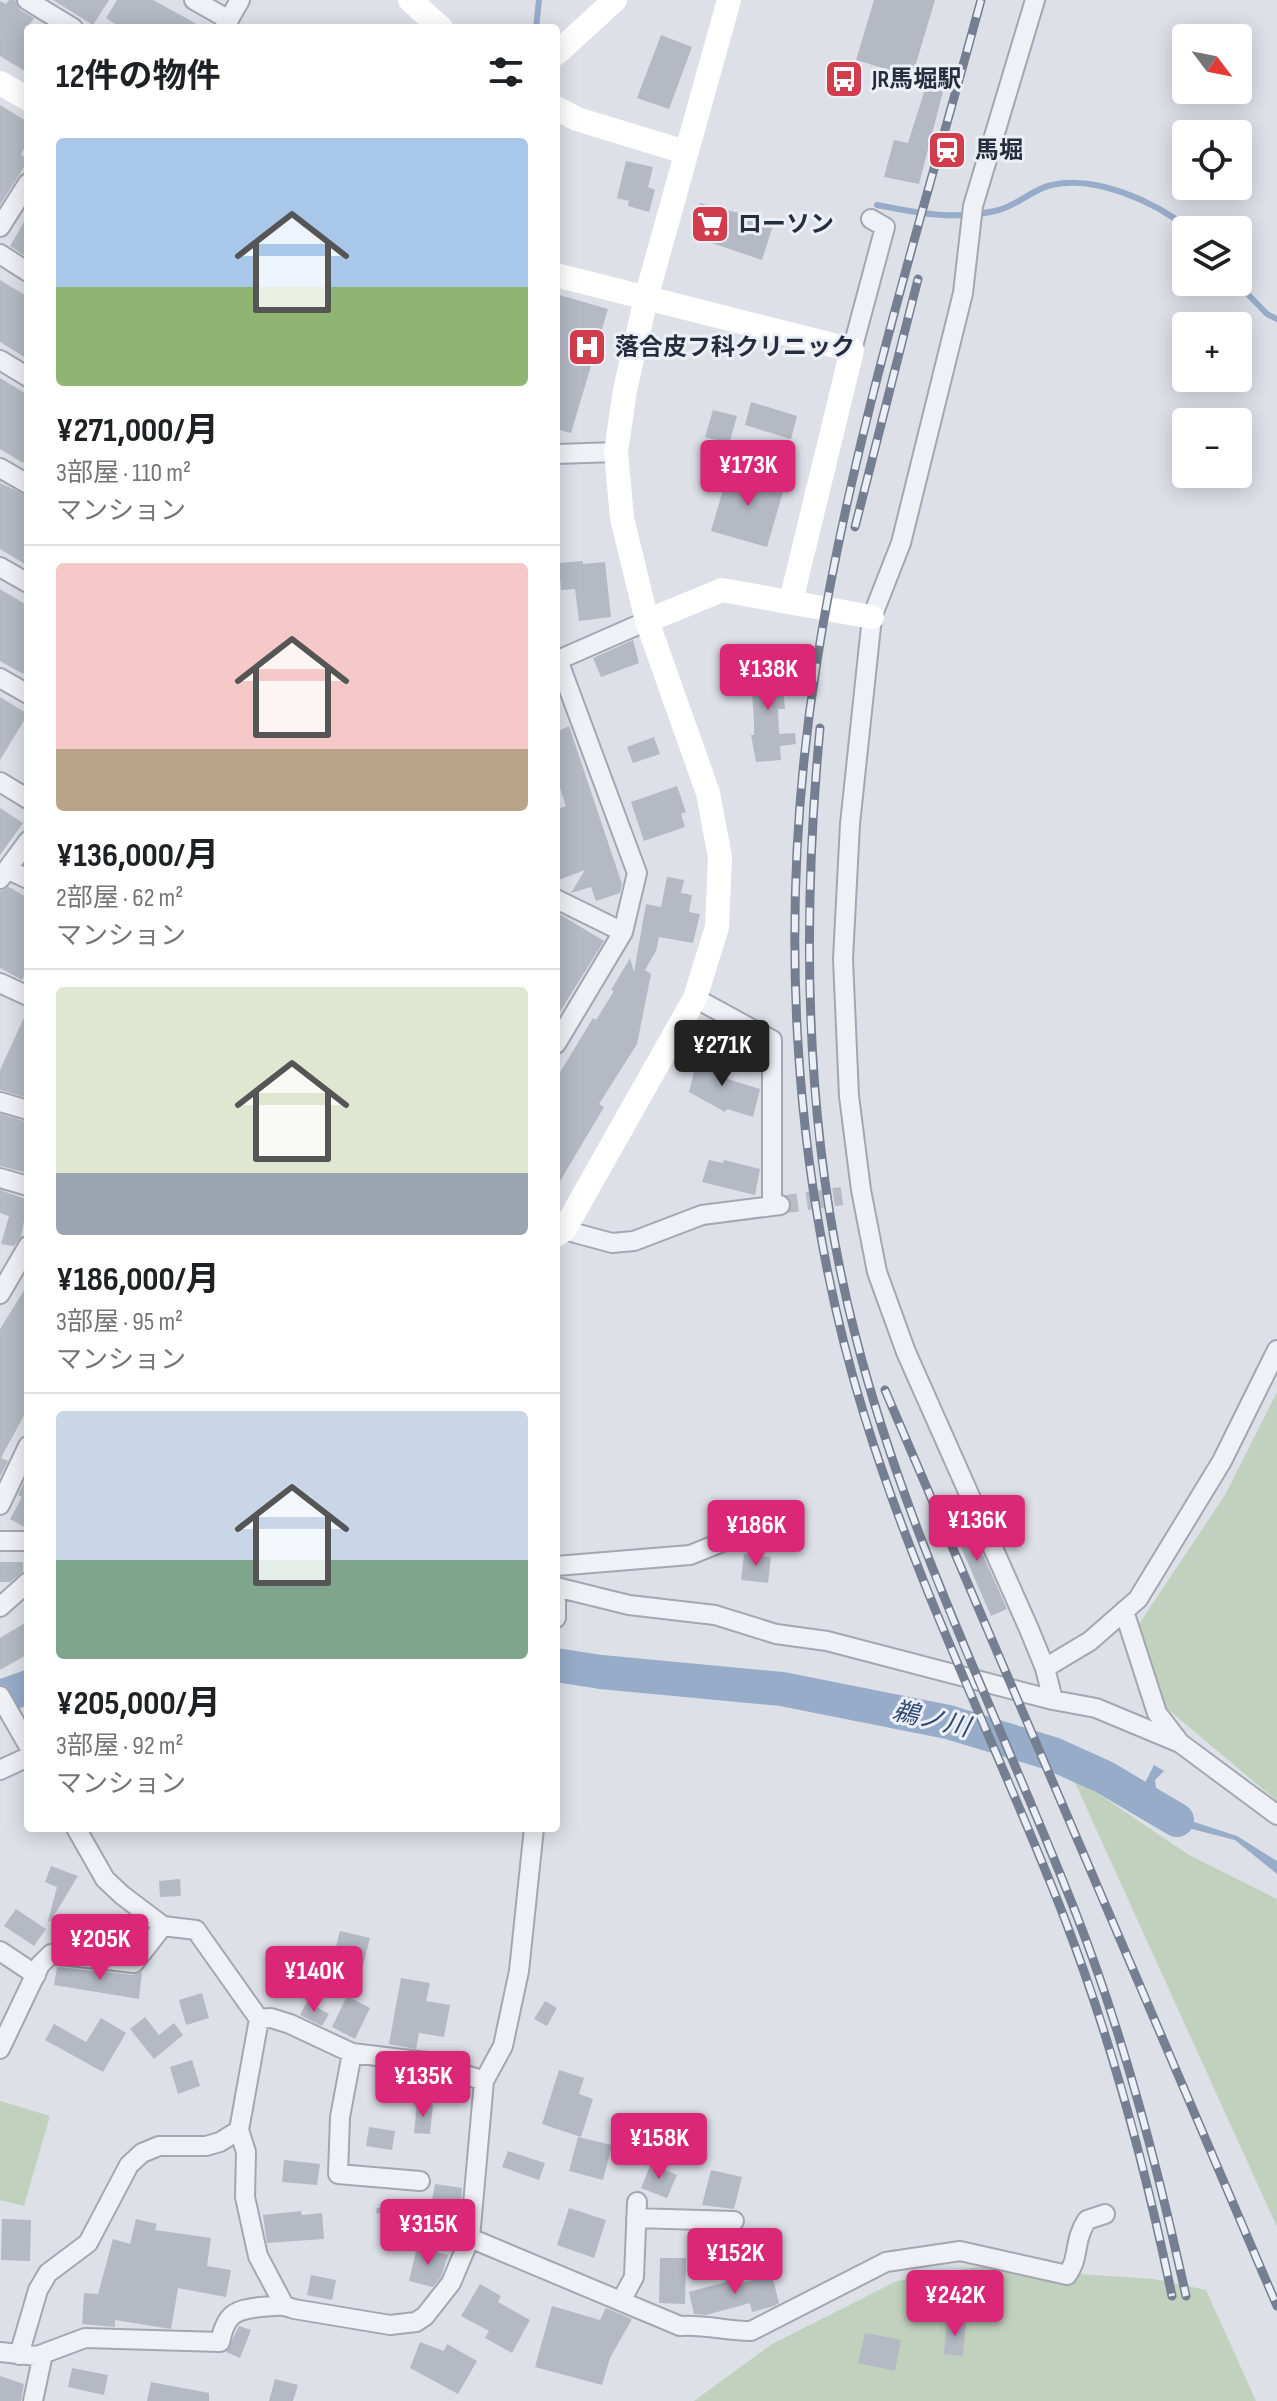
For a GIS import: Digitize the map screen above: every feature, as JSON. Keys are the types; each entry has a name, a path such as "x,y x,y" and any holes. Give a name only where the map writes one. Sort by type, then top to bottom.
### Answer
{"street":[{"path":"27,0 66,24"},
{"path":"194,0 226,24 240,0"},
{"path":"410,0 437,24"},
{"path":"560,50 615,0"},
{"path":"695,998 772,1040 776,1205 702,1215 634,1241 612,1243 560,1233 695,998 717,927 720,857 708,793 647,621 622,518 616,452 625,390 646,298 729,0"},
{"path":"1035,0 972,213 963,293 901,543 872,617 850,824 843,959 849,1096 861,1190 877,1272 906,1352 1045,1668 1053,1700"},
{"path":"0,83 24,97"},
{"path":"560,110 577,119 685,152"},
{"path":"0,227 24,189"},
{"path":"791,601 885,227 871,219"},
{"path":"0,254 24,269"},
{"path":"560,276 852,350"},
{"path":"0,360 24,375"},
{"path":"560,454 616,452"},
{"path":"0,468 24,482"},
{"path":"0,567 24,581"},
{"path":"560,659 722,590 872,617"},
{"path":"560,665 637,873 623,932 560,1037"},
{"path":"0,678 24,692"},
{"path":"0,782 24,797"},
{"path":"24,846 4,874 24,878"},
{"path":"560,901 623,932"},
{"path":"0,983 24,994"},
{"path":"0,1102 24,1109"},
{"path":"0,1178 24,1185"},
{"path":"842,1196 861,1190"},
{"path":"0,1257 24,1254"},
{"path":"0,1294 24,1254"},
{"path":"1045,1668 1090,1641 1138,1599 1222,1461 1277,1350"},
{"path":"0,1505 24,1454"},
{"path":"560,1566 690,1555 730,1539 766,1517"},
{"path":"0,1541 24,1541"},
{"path":"0,1607 24,1586"},
{"path":"560,1588 629,1605 715,1615 776,1634 827,1641 1053,1700 1096,1708 1180,1743 1277,1815"},
{"path":"1124,1611 1157,1713 1180,1743"},
{"path":"0,1696 24,1738"},
{"path":"0,1770 24,1759"},
{"path":"78,1832 105,1879 163,1926 196,1930 259,2019 239,2130 247,2162 245,2197 258,2256 284,2305"},
{"path":"239,2130 220,2142 206,2146 159,2146 142,2153 129,2165 88,2243 48,2273 9,2354 43,2354 85,2338 220,2342 224,2325 239,2309 284,2305 390,2325 416,2322 425,2316 451,2283 470,2238 484,2081 503,2046 519,1971 534,1832"},
{"path":"0,2049 36,1975 51,1954 134,1963 163,1926"},
{"path":"0,1951 36,1975"},
{"path":"259,2019 271,2018 290,2024 352,2053 427,2062 484,2081"},
{"path":"352,2053 340,2117 338,2174 420,2181"},
{"path":"621,2301 634,2277 636,2210 734,2221"},
{"path":"470,2238 680,2326 700,2325 728,2331 751,2331 886,2262 960,2251 1067,2275 1074,2266 1077,2235 1087,2220 1105,2214"},
{"path":"33,2401 43,2354"}],"green space":[{"path":"1277,1392 1277,1801 1164,1706 1131,1636 1225,1495"},
{"path":"1072,1776 1189,1855 1277,1899 1277,2227"},
{"path":"0,2101 50,2116 24,2206 0,2200"},
{"path":"977,2267 1154,2279 1206,2290 1256,2401 694,2401 772,2344 897,2281"}],"water":[{"path":"1154,1765 1164,1771 1155,1780 1157,1799 1179,1817 1237,1836 1277,1861 1277,1874 1235,1840 1176,1825 1162,1816 1130,1812"}],"building":[{"path":"9,0 15,0 20,10 34,18 30,24 24,24 24,71 0,56 0,1 6,4"},
{"path":"53,0 109,0 91,24"},
{"path":"117,0 153,0 197,24 115,24 106,18"},
{"path":"874,0 935,0 912,77 856,60"},
{"path":"661,35 692,47 669,109 637,98"},
{"path":"930,73 947,76 919,184 884,177 894,140 908,143"},
{"path":"0,105 24,120 24,149 21,154 24,167 0,205"},
{"path":"626,161 653,167 648,187 655,190 649,212 628,206 629,201 617,198"},
{"path":"700,203 774,222 762,260 691,236"},
{"path":"24,222 24,255 10,246"},
{"path":"0,280 24,295 24,357 0,342"},
{"path":"560,295 608,309 571,433 560,430"},
{"path":"0,378 24,393 24,461 0,449"},
{"path":"751,402 797,416 791,439 745,425"},
{"path":"713,410 737,416 729,444 705,437"},
{"path":"729,469 785,485 767,547 711,531"},
{"path":"0,483 24,494 24,564 0,549"},
{"path":"605,562 611,617 579,621 575,589 561,590 560,563"},
{"path":"0,589 24,604 24,672 0,661"},
{"path":"633,640 639,663 601,677 593,658"},
{"path":"781,662 785,709 778,709 779,734 795,733 796,744 780,746 781,760 756,762 751,735 754,735 754,721 750,664"},
{"path":"0,697 24,712 24,721 0,760"},
{"path":"569,726 622,884 620,893 596,901 591,887 571,893 585,870 560,879 560,808 566,806 560,788 560,730"},
{"path":"654,737 660,754 633,763 627,747"},
{"path":"677,786 686,812 681,814 685,827 644,841 631,802"},
{"path":"0,808 23,823 0,855"},
{"path":"667,877 684,880 681,893 692,895 689,912 700,914 693,943 659,937 656,951 645,970 651,974 637,1044 599,1104 604,1107 560,1181 560,1072 593,1018 596,1020 614,991 611,990 630,958 634,972 646,904 661,907"},
{"path":"9,887 24,896 22,980 0,968 0,891"},
{"path":"560,914 604,941 560,1012"},
{"path":"24,1018 24,1097 0,1090 0,1070"},
{"path":"698,1055 724,1062 721,1077 760,1089 753,1117 727,1109 725,1112 689,1092"},
{"path":"0,1114 24,1121 24,1172 0,1166"},
{"path":"709,1160 723,1163 724,1160 760,1169 755,1195 702,1182"},
{"path":"0,1190 24,1199 21,1237 14,1246 1,1244 9,1216 0,1213"},
{"path":"24,1290 24,1415 1,1458 8,1461 0,1477 0,1329"},
{"path":"24,1482 24,1527 10,1519 22,1497 18,1495"},
{"path":"963,1510 1007,1609 991,1616 948,1517"},
{"path":"744,1554 771,1557 768,1583 741,1580"},
{"path":"0,1562 23,1562 23,1572 10,1582 0,1582"},
{"path":"24,1623 24,1656 0,1670 0,1638"},
{"path":"51,1866 78,1876 50,1922 57,1887 45,1882"},
{"path":"180,1879 181,1896 160,1897 159,1881"},
{"path":"16,1909 46,1929 34,1946 4,1926"},
{"path":"340,1931 370,1938 357,1989 327,1982"},
{"path":"57,1967 133,1975 142,1972 139,1999 54,1985"},
{"path":"401,1978 430,1983 426,2001 450,2005 444,2037 419,2033 416,2049 389,2044"},
{"path":"202,1993 209,2018 186,2025 179,2000"},
{"path":"347,1996 370,2008 355,2039 332,2027"},
{"path":"545,2001 557,2008 547,2026 534,2019"},
{"path":"307,2002 329,2014 322,2026 300,2015"},
{"path":"145,2017 159,2035 174,2023 183,2035 154,2059 130,2029"},
{"path":"101,2018 126,2033 103,2072 45,2040 54,2024 86,2042"},
{"path":"192,2060 200,2086 178,2094 170,2067"},
{"path":"391,2070 422,2074 416,2102 386,2096"},
{"path":"559,2070 584,2078 579,2094 593,2099 581,2137 542,2124"},
{"path":"417,2103 433,2105 430,2134 414,2133"},
{"path":"369,2127 395,2131 392,2150 366,2146"},
{"path":"578,2137 612,2145 603,2180 569,2171"},
{"path":"508,2151 545,2163 539,2180 502,2167"},
{"path":"284,2160 320,2164 317,2185 282,2182"},
{"path":"651,2164 677,2175 667,2198 641,2188"},
{"path":"711,2170 742,2177 734,2209 702,2205"},
{"path":"435,2184 462,2188 459,2226 376,2213 377,2208 415,2204 415,2198 431,2205"},
{"path":"569,2208 606,2220 594,2258 557,2245"},
{"path":"301,2211 302,2215 322,2213 324,2239 267,2243 263,2215"},
{"path":"2,2219 31,2220 30,2261 1,2260"},
{"path":"136,2219 157,2224 155,2230 211,2238 207,2266 231,2270 226,2297 178,2288 171,2329 115,2320 115,2327 82,2324 84,2293 98,2294 113,2239 130,2244"},
{"path":"417,2247 448,2255 441,2277 433,2287 409,2281"},
{"path":"660,2258 686,2258 685,2304 659,2303"},
{"path":"311,2275 336,2280 332,2300 307,2295"},
{"path":"772,2275 779,2303 774,2306 752,2312 750,2303 706,2315 694,2314 689,2292 733,2280 735,2285"},
{"path":"480,2284 501,2296 498,2302 530,2320 512,2353 485,2338 489,2331 461,2316"},
{"path":"552,2306 600,2320 606,2308 632,2319 610,2358 602,2385 535,2367"},
{"path":"947,2320 966,2322 963,2356 944,2354"},
{"path":"239,2326 251,2330 240,2358 226,2352"},
{"path":"865,2333 901,2340 895,2371 858,2363"},
{"path":"420,2342 444,2351 447,2344 477,2361 458,2394 410,2368"},
{"path":"72,2368 108,2375 104,2395 68,2387"},
{"path":"0,2376 24,2384 21,2401 0,2401"},
{"path":"275,2379 298,2385 293,2401 269,2401"},
{"path":"151,2382 209,2393 209,2401 147,2401"}],"waterway":[{"path":"536,24 539,0"},
{"path":"877,205 923,213 968,215 1006,208 1048,186 1085,183 1142,200 1172,217"},
{"path":"1250,296 1267,314 1277,319"},
{"name":"鵜ノ川","path":"560,1666 782,1689 948,1722 1053,1754 1104,1777 1177,1820"},
{"name":"鵜ノ川","path":"0,1697 24,1688"}],"tunnel":[{"path":"780,1205 842,1196"}],"railway":[{"path":"981,0 869,411 849,494 817,661 797,851 795,946 798,1042 806,1138 820,1232 840,1326 865,1418 909,1545 1039,1855 1081,1964 1126,2104 1172,2296"},
{"path":"855,527 918,279"},
{"path":"820,728 810,881 811,1034 826,1188 856,1338 901,1485 928,1556 1093,1958 1138,2101 1186,2296"},
{"path":"885,1390 1277,2306"}],"place":[{"name":"JR馬堀駅","path":"844,79"},
{"name":"馬堀","path":"947,150"},
{"name":"ローソン","path":"710,224"},
{"name":"落合皮フ科クリニック","path":"587,347"}]}
